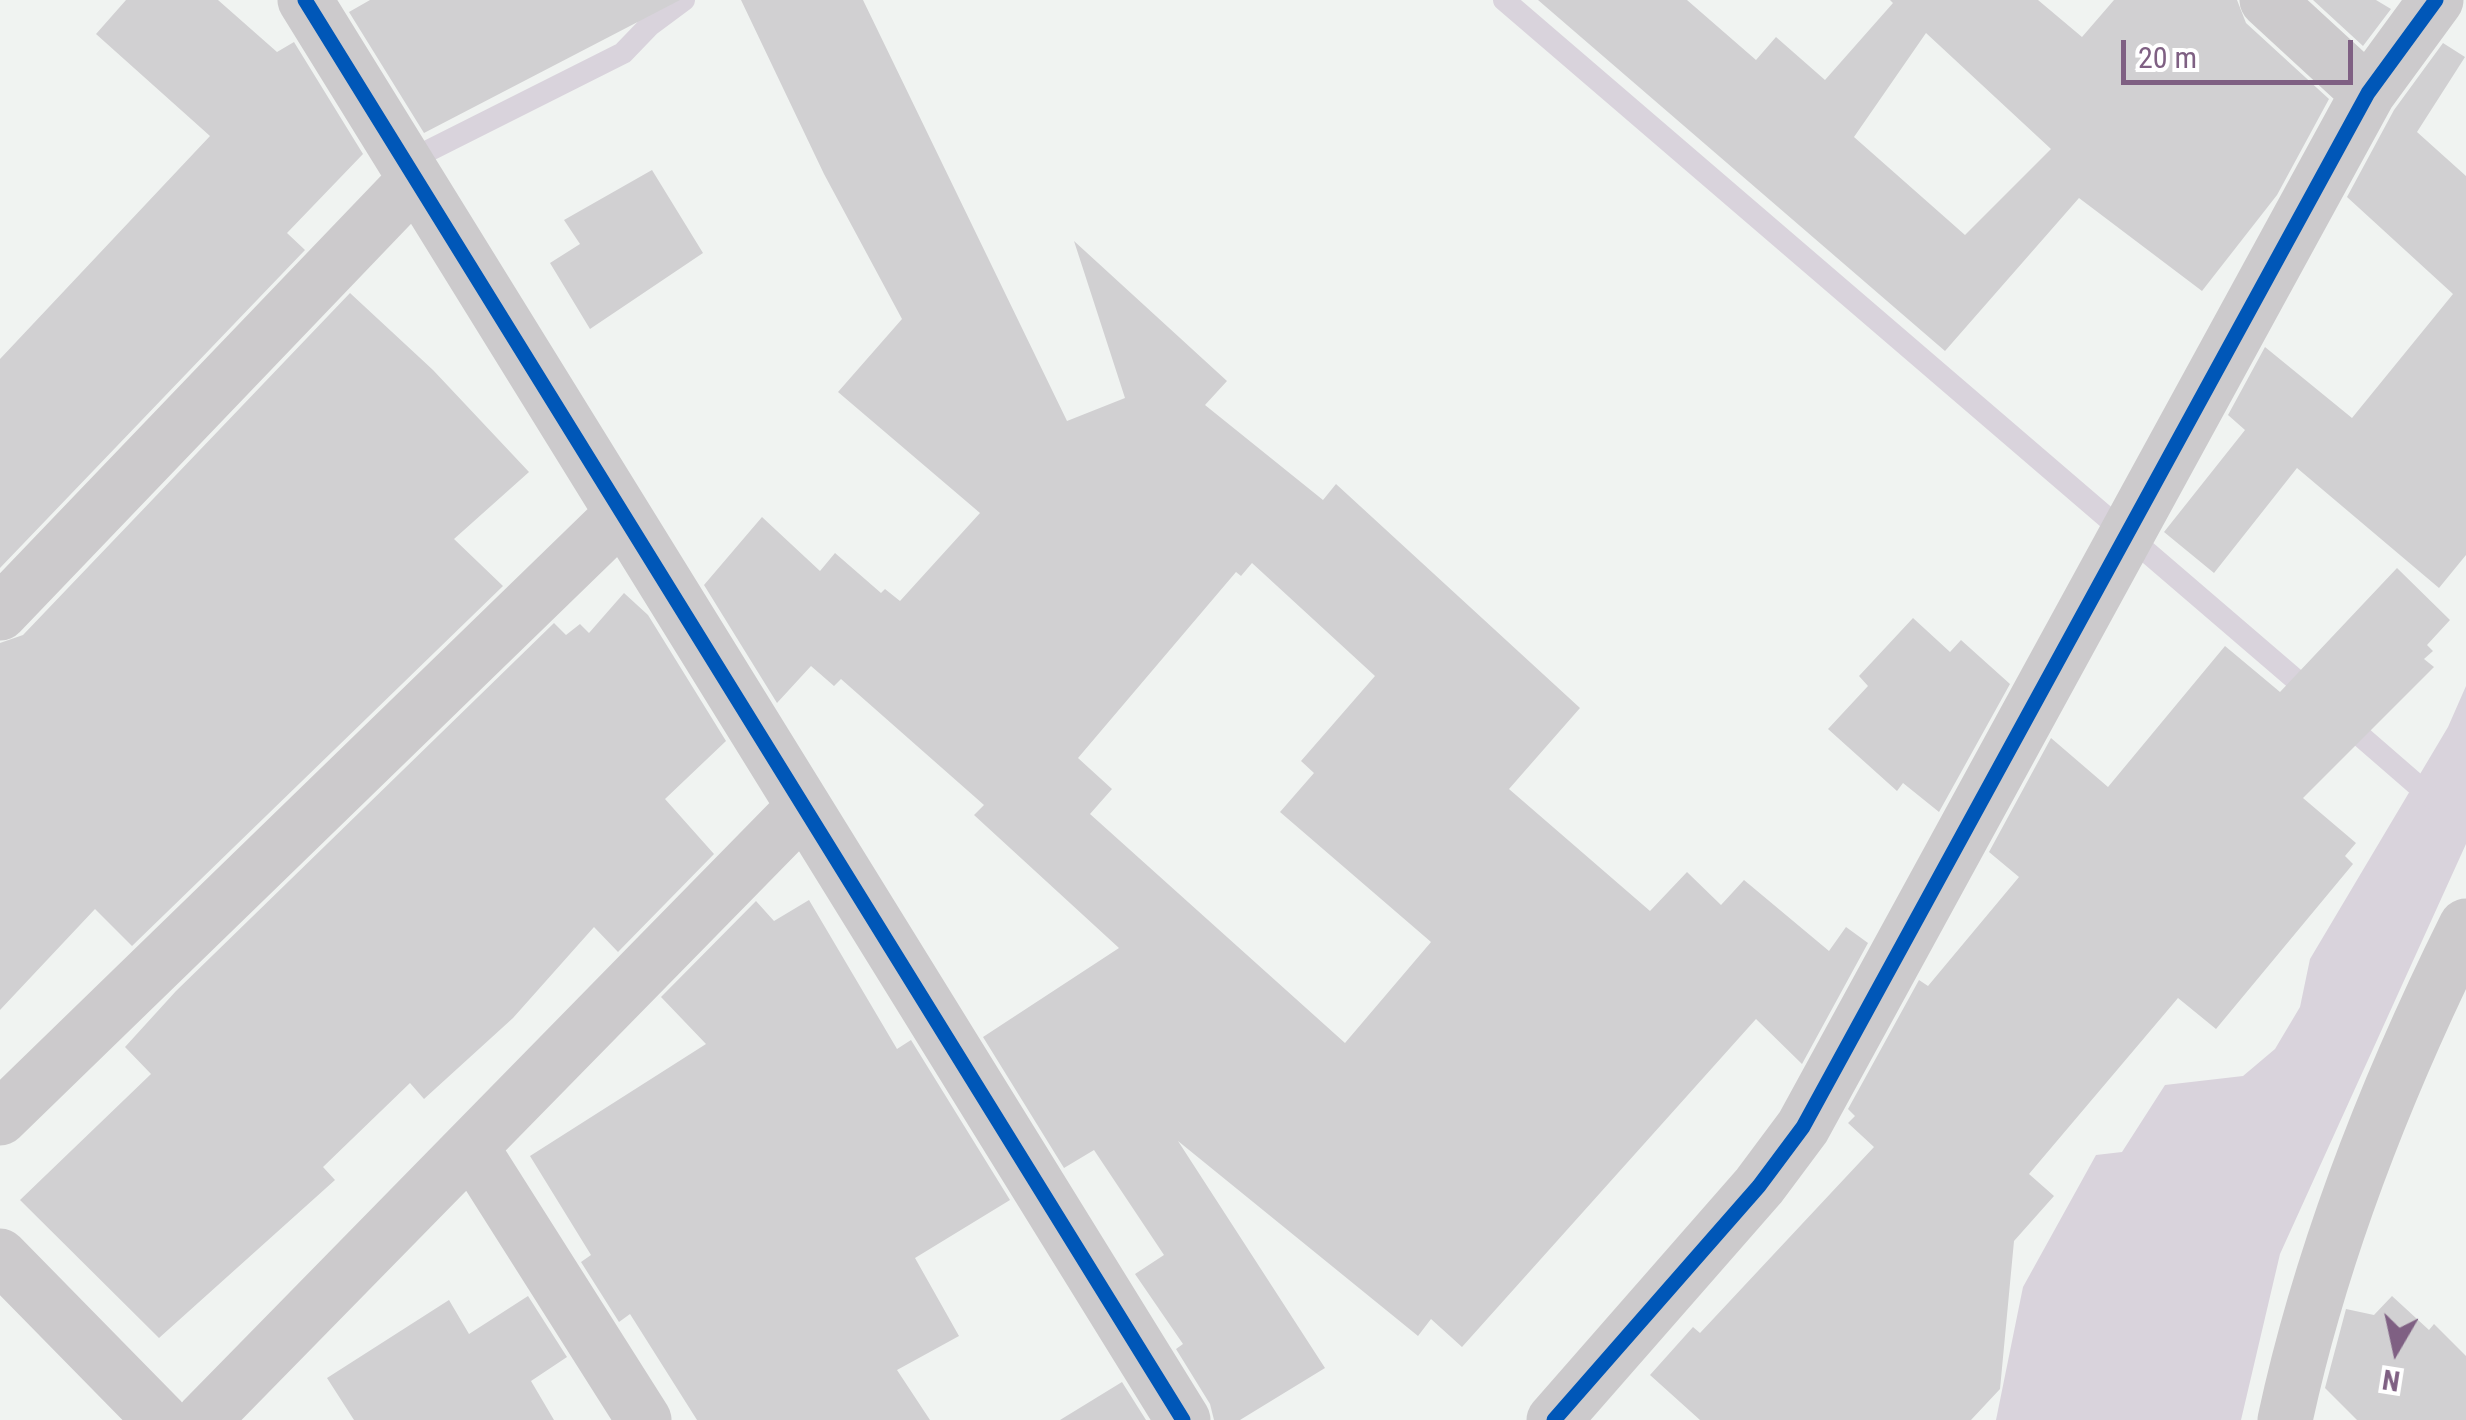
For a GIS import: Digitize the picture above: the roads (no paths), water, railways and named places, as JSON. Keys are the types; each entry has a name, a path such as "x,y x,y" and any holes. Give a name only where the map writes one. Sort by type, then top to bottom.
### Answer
{"street":[{"path":"304,0 1183,1420"},
{"path":"2267,0 2368,93"},
{"path":"1554,1420 1759,1186 1803,1127 2368,93 2436,0"},
{"path":"0,614 415,180"},
{"path":"0,1118 622,514"},
{"path":"203,1420 803,808"},
{"path":"2286,1420 2302,1342 2352,1184 2466,926"},
{"path":"472,1147 644,1420"},
{"path":"0,1256 161,1420"}],"waterway":[{"path":"428,151 623,53 649,26 684,0"},
{"path":"1504,0 2317,698"},
{"path":"2341,719 2432,798"}]}
